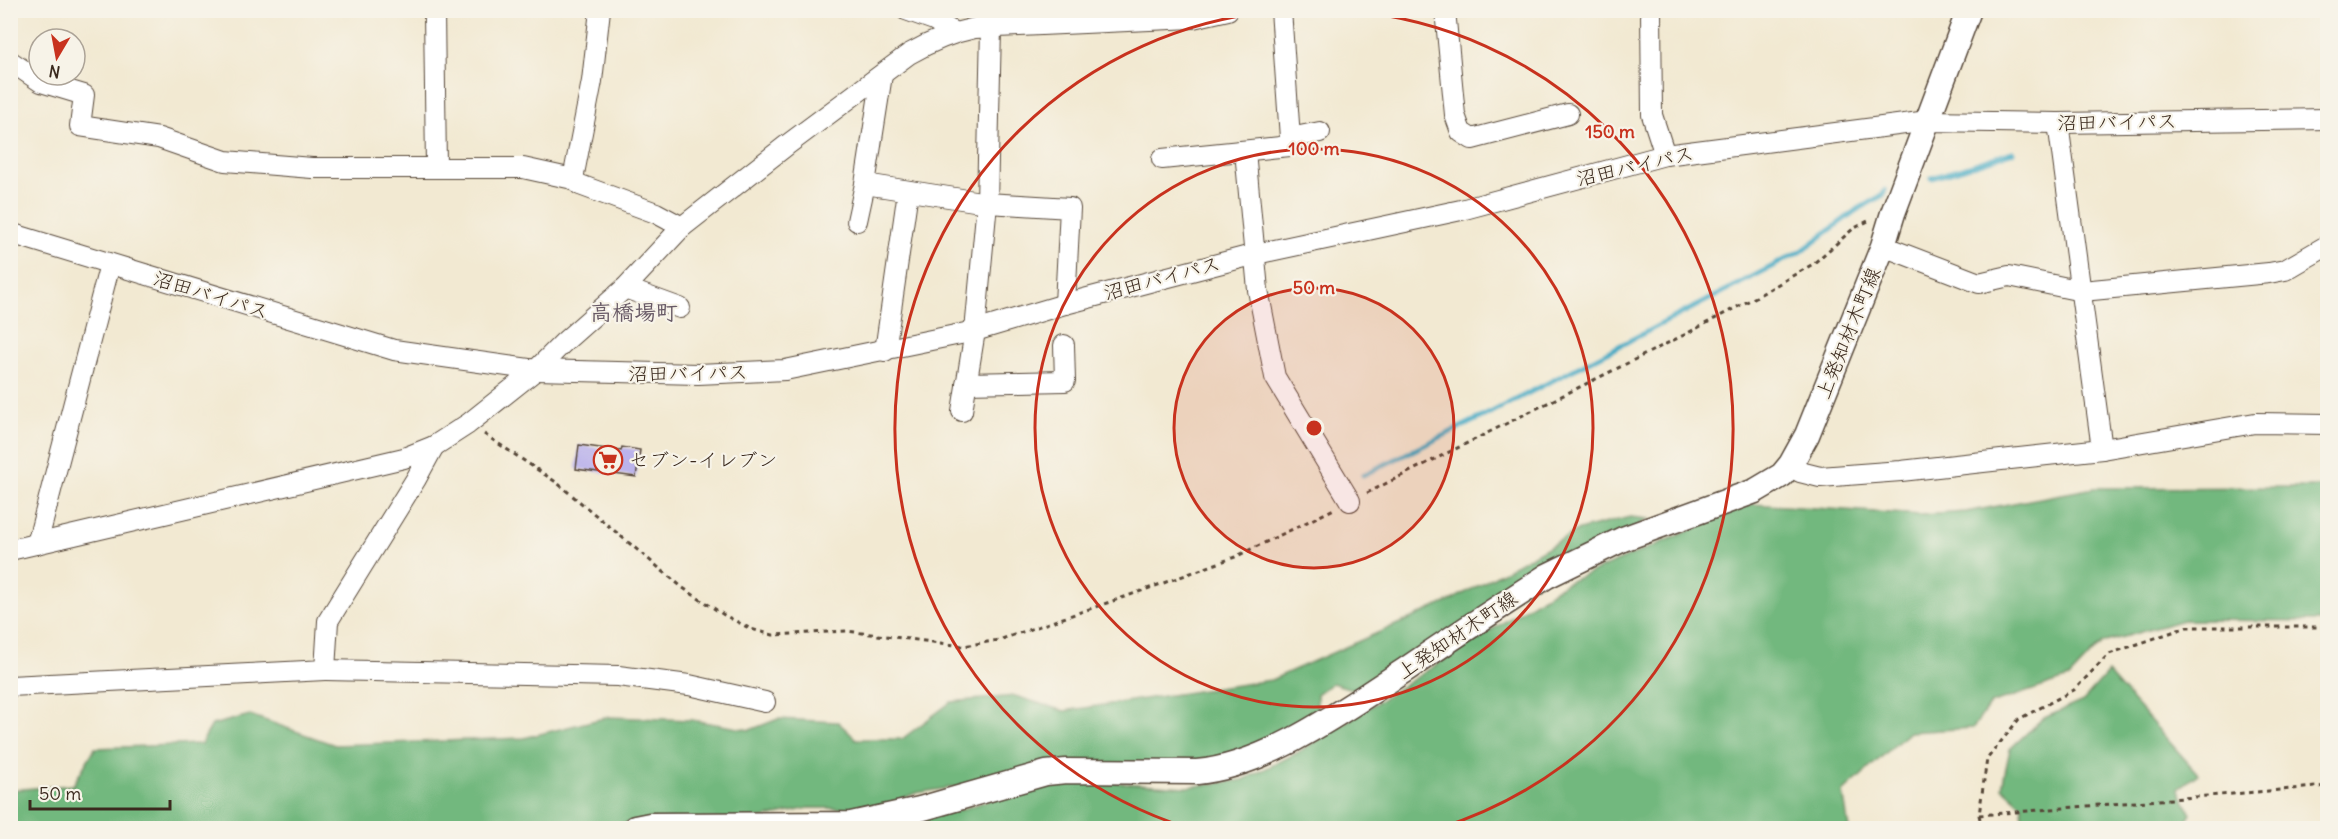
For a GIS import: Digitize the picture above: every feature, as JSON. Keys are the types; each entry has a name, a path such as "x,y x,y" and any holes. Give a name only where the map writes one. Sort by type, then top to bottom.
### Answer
{"main road":[{"name":"上発知材木町線","path":"635,828 650,825 851,824 920,809 1046,773 1066,771 1197,772 1240,764 1262,756 1349,707 1562,567 1623,540 1755,491 1782,475 1791,465 1808,435 1882,246 1969,10"}],"street":[{"path":"434,10 436,167"},
{"path":"573,179 592,81 600,10"},
{"path":"906,10 934,20 953,32"},
{"path":"10,550 404,458 434,446 468,424 536,370 625,288 682,226 909,54 953,32 991,28 1023,18 1119,15 1193,18 1228,10"},
{"path":"1162,159 1290,146 1281,10"},
{"path":"1445,10 1455,115 1461,132 1472,139 1568,114"},
{"path":"1454,10 1464,115 1461,132"},
{"path":"1651,10 1652,115 1665,155"},
{"path":"962,411 975,331 987,203 991,28"},
{"path":"10,61 41,82 84,95 80,126 159,138 225,161 312,168 523,168 573,179 580,185 656,213 682,226"},
{"path":"857,221 882,75"},
{"name":"沼田バイパス","path":"10,233 394,350 536,370 612,374 709,374 785,370 975,331 1065,304 1256,254 1461,210 1665,155 1928,121 2058,123 2328,119"},
{"path":"2058,123 2102,449"},
{"path":"1290,138 1320,132"},
{"path":"1245,151 1258,290 1275,377 1350,501"},
{"path":"865,184 987,203 1070,208 1065,304"},
{"path":"885,351 908,191"},
{"path":"1882,246 1979,283 2009,276 2082,291 2269,273 2284,270 2328,245"},
{"path":"37,544 110,264"},
{"path":"625,288 680,308"},
{"path":"966,383 1065,381 1064,345"},
{"path":"1791,465 1810,476 1901,471 2102,449 2255,423 2328,424"},
{"path":"325,670 328,621 434,446"},
{"path":"10,686 325,670 618,676 689,685 765,702"}],"path":[{"path":"468,424 556,482 683,588 724,615 751,629 773,635 847,631 963,646 999,640 1235,557 1694,330 1813,264 1853,229 1875,218 1893,213"},
{"path":"1982,828 1979,815 1988,759 2019,718 2074,690 2109,654 2187,627 2328,627"},
{"path":"1979,815 2328,786"}],"green space":[{"path":"2327,487 2327,621 2183,620 2102,643 2069,678 1990,704 1973,728 1909,732 1843,792 1849,828 881,828 960,810 1008,794 1051,784 1091,781 1188,787 1243,780 1297,753 1564,584 1752,504 1921,515 1966,512 2094,488"},
{"path":"1630,517 1649,519 1355,690 1332,683 1317,694 1317,716 1284,736 1203,763 962,786 916,793 877,809 809,808 763,818 647,820 598,828 11,828 11,790 73,785 95,748 201,744 212,725 250,715 335,745 524,738 608,717 692,720 750,730 778,719 838,722 856,739 902,739 951,702 1015,696 1064,711 1271,680 1450,601 1579,530"},
{"path":"2108,673 2198,774 2178,789 2191,813 2181,828 2022,828 2022,805 2002,787 2010,749 2042,719 2083,701"}],"building":[{"name":"セブン-イレブン","path":"579,445 621,451 622,447 640,450 636,477 576,469"}],"waterway":[{"path":"1932,178 2013,152"},
{"path":"1363,475 1492,412 1802,251 1855,211 1883,195 1885,190"}],"place":[{"name":"セブン-イレブン","path":"608,460"}],"district":[{"name":"高橋場町","path":"634,312"}]}
